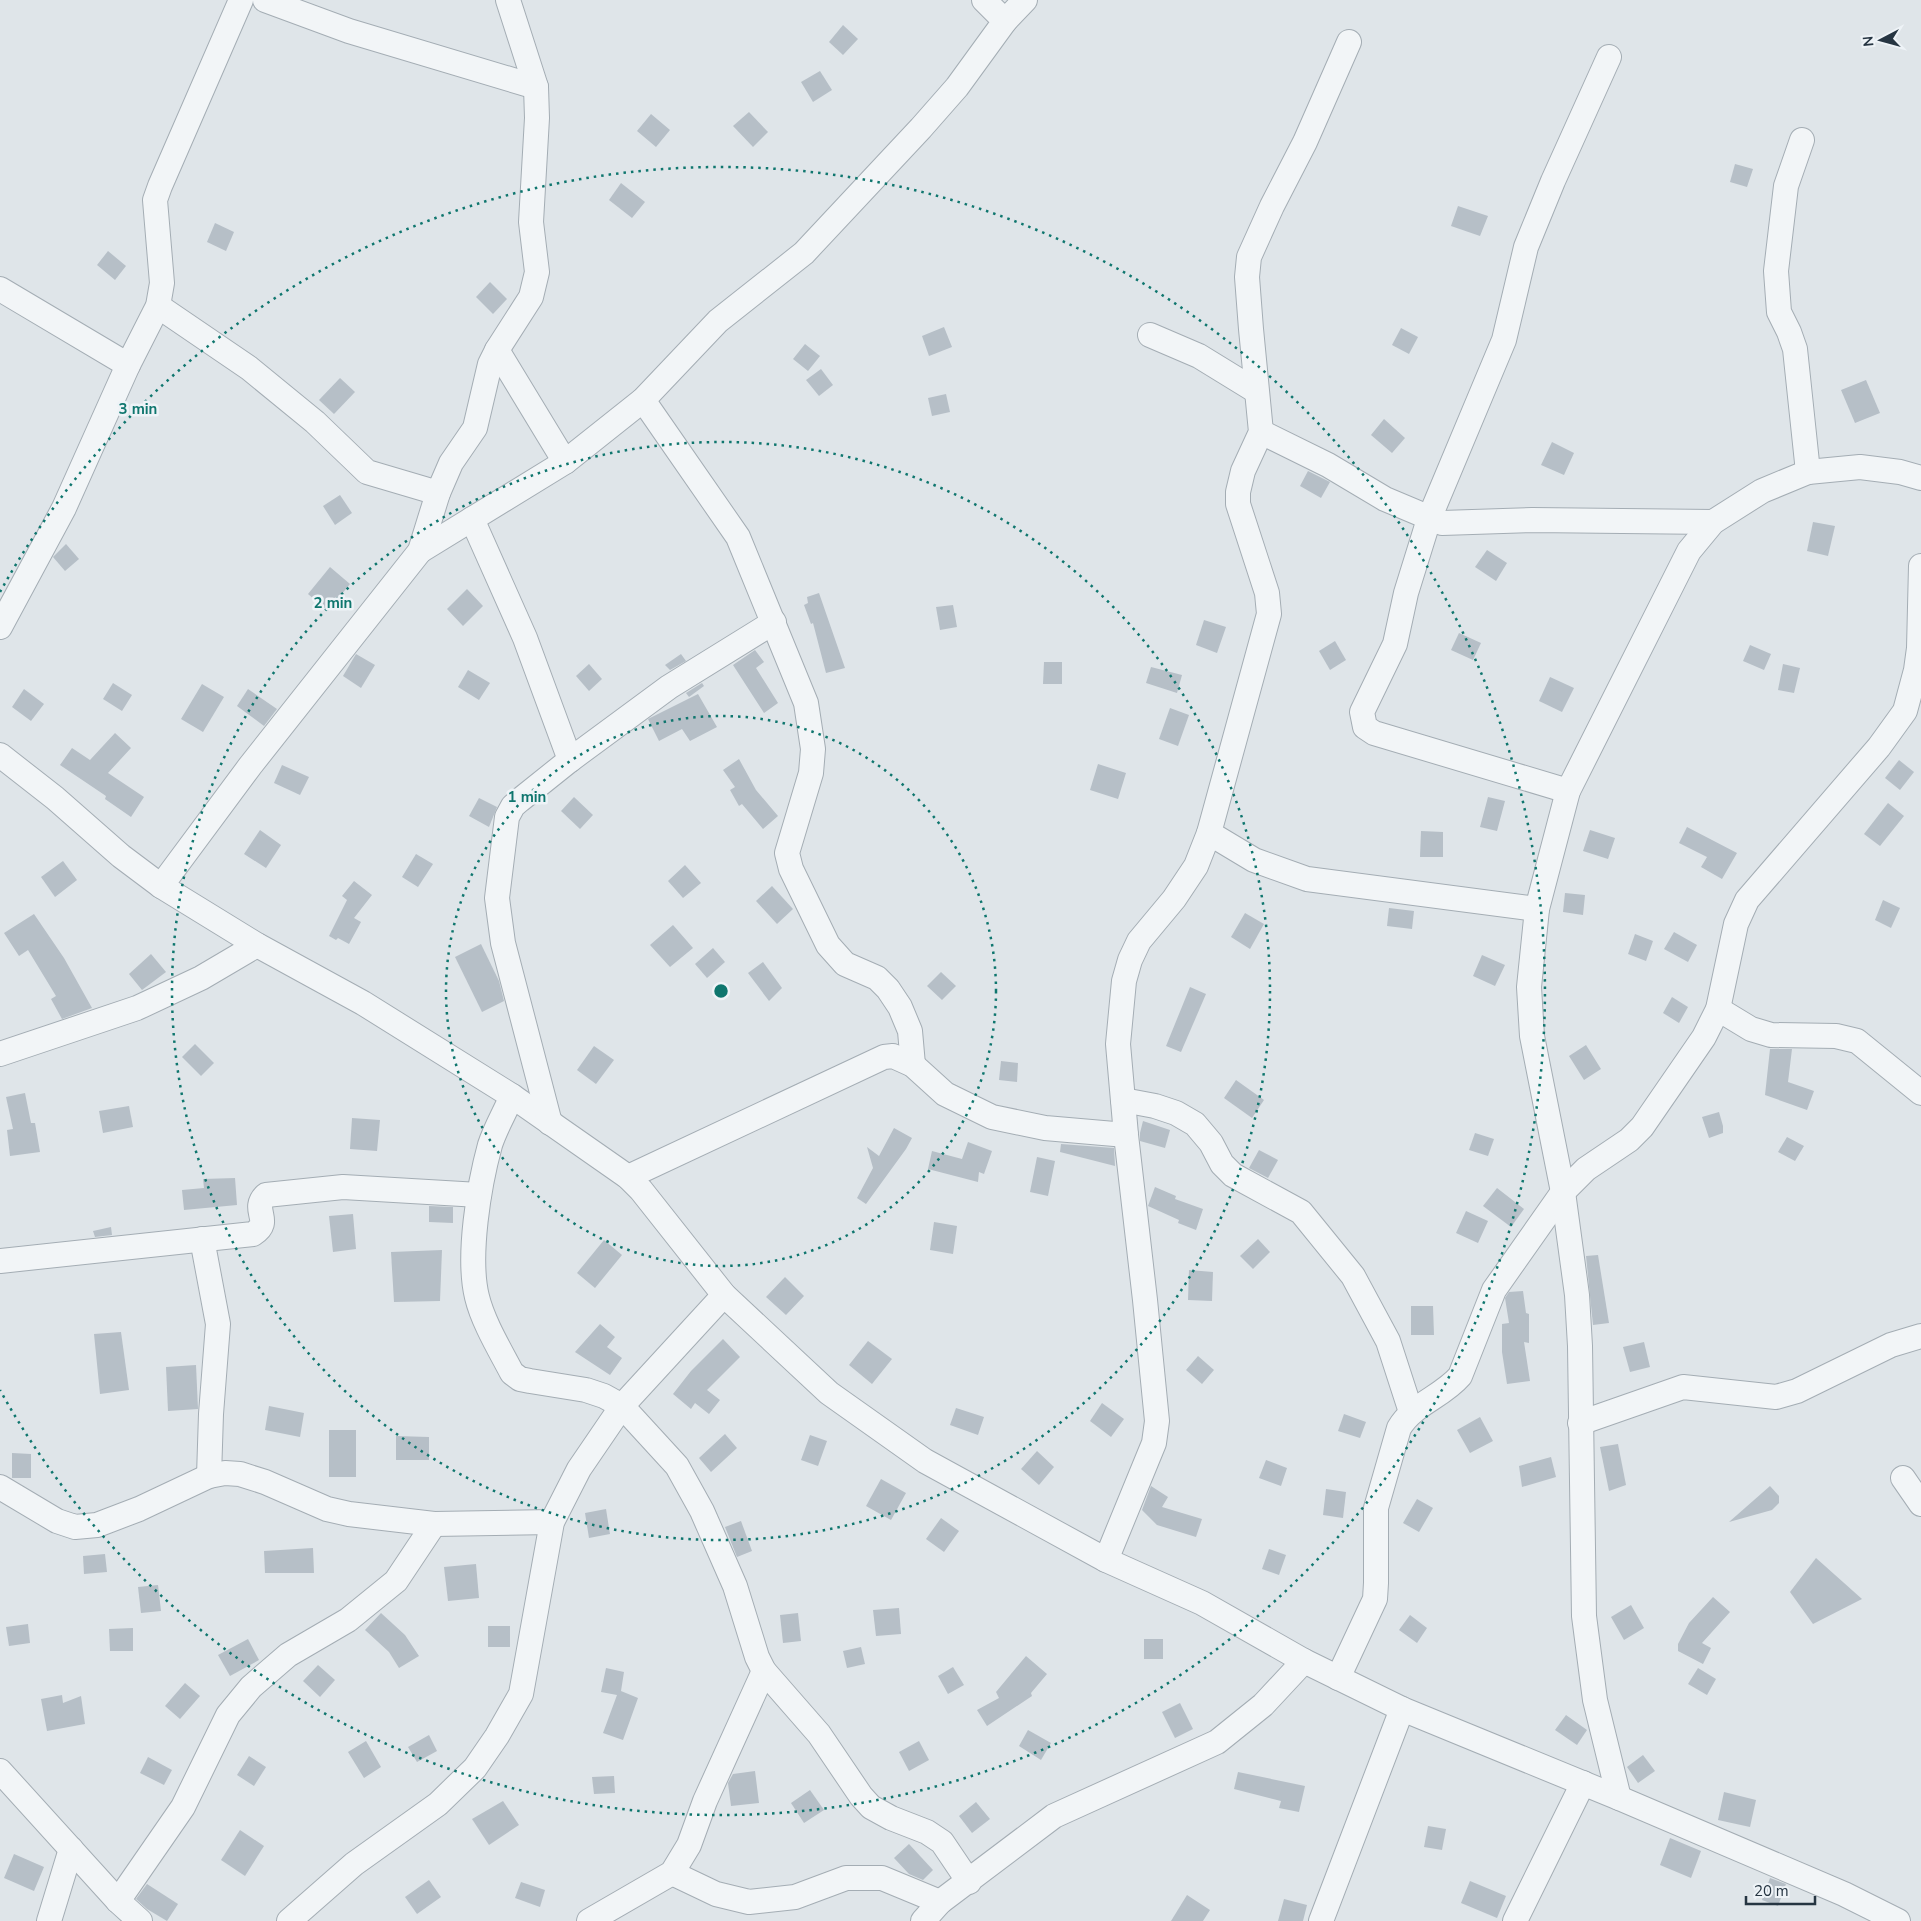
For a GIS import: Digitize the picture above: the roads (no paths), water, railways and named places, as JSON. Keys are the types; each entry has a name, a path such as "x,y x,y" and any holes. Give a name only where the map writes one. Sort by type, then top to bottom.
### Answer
{"street":[{"path":"0,627 64,508 128,365 158,306 162,283 155,200 241,0"},
{"path":"265,0 349,31 536,87"},
{"path":"161,886 250,766 420,550 438,494 451,463 475,428 490,364 531,297 536,283 537,272 531,222 537,118 536,87 508,0"},
{"path":"984,0 1005,20"},
{"path":"420,550 566,462 643,400 718,321 804,253 957,87 1005,20 1025,0"},
{"path":"1106,1560 1154,1443 1157,1421 1118,1044 1124,981 1130,960 1139,940 1174,899 1196,866 1209,833 1269,614 1267,593 1241,516 1238,498 1243,471 1261,432 1247,277 1249,257 1272,206 1306,142 1349,42"},
{"path":"1568,791 1374,733 1365,726 1362,712 1395,644 1406,593 1429,519 1504,340 1526,247 1552,181 1609,57"},
{"path":"1802,140 1786,186 1776,271 1779,312 1795,349 1808,472"},
{"path":"0,289 128,365"},
{"path":"158,306 249,368 315,422 367,472 438,494"},
{"path":"1150,335 1199,356 1256,391"},
{"path":"497,350 566,462"},
{"path":"643,400 738,537 806,703 813,749 810,773 786,853 791,869 828,945 845,964 877,978 888,989 900,1007 910,1031 913,1065"},
{"path":"1261,432 1328,465 1385,498 1429,519 1442,523 1532,520 1713,522"},
{"path":"1619,1798 1595,1700 1584,1616 1580,1346 1577,1295 1562,1192 1532,1036 1530,987 1537,908 1568,791 1689,551 1713,522 1762,491 1808,472 1860,468 1900,472 1921,478"},
{"path":"472,519 525,638 570,760"},
{"path":"1338,1678 1375,1599 1376,1508 1398,1428 1411,1412 1450,1388 1460,1376 1494,1290 1562,1192 1586,1169 1628,1140 1642,1127 1704,1037 1718,1009 1736,924 1747,900 1913,709 1919,648 1921,566"},
{"path":"550,1123 503,943 497,898 507,817 512,806 668,687 774,622"},
{"path":"0,755 55,798 121,856 161,886 257,945 363,1003 512,1096 628,1177 641,1190 724,1295 829,1393 925,1461 1106,1560 1202,1603 1304,1661 1402,1709 1619,1798 1844,1894 1898,1921"},
{"path":"1209,833 1254,860 1307,879 1537,908"},
{"path":"0,1054 137,1008 200,978 257,945"},
{"path":"1718,1009 1751,1029 1771,1035 1836,1036 1857,1040 1921,1093"},
{"path":"628,1177 884,1057 893,1056 913,1065 945,1094 992,1117 1045,1128 1126,1135"},
{"path":"512,1096 491,1144 479,1195 473,1258 473,1280 477,1299 512,1373 520,1379 586,1390 604,1396 622,1406 677,1466 702,1511 736,1586 764,1671 820,1734 861,1796 872,1807 890,1818 927,1832 942,1842 969,1882"},
{"path":"1123,1100 1155,1106 1176,1113 1195,1124 1211,1143 1222,1164 1233,1175 1301,1212 1353,1276 1388,1342 1411,1412"},
{"path":"0,1261 253,1234 260,1229 262,1224 260,1200 266,1195 343,1187 479,1195"},
{"path":"202,1240 218,1324 209,1476"},
{"path":"289,1921 354,1864 438,1804 475,1768 497,1736 521,1694 552,1522 579,1469 622,1406 724,1295"},
{"path":"1580,1423 1683,1387 1776,1397 1797,1391 1891,1345 1921,1336"},
{"path":"0,1487 57,1521 74,1528 97,1525 122,1516 209,1476 225,1473 240,1474 264,1482 327,1509 348,1514 434,1524 552,1522"},
{"path":"1903,1478 1921,1504"},
{"path":"118,1901 183,1807 228,1715 251,1687 288,1655 348,1620 396,1581 434,1524"},
{"path":"923,1921 940,1902 1054,1816 1217,1742 1263,1705 1304,1661"},
{"path":"589,1921 672,1873 689,1845 705,1802 764,1671"},
{"path":"1321,1921 1402,1709"},
{"path":"0,1772 118,1901 140,1921"},
{"path":"1515,1921 1583,1783"},
{"path":"49,1921 70,1849"},
{"path":"672,1873 716,1894 749,1902 795,1897 846,1878 882,1878 940,1902"}]}
